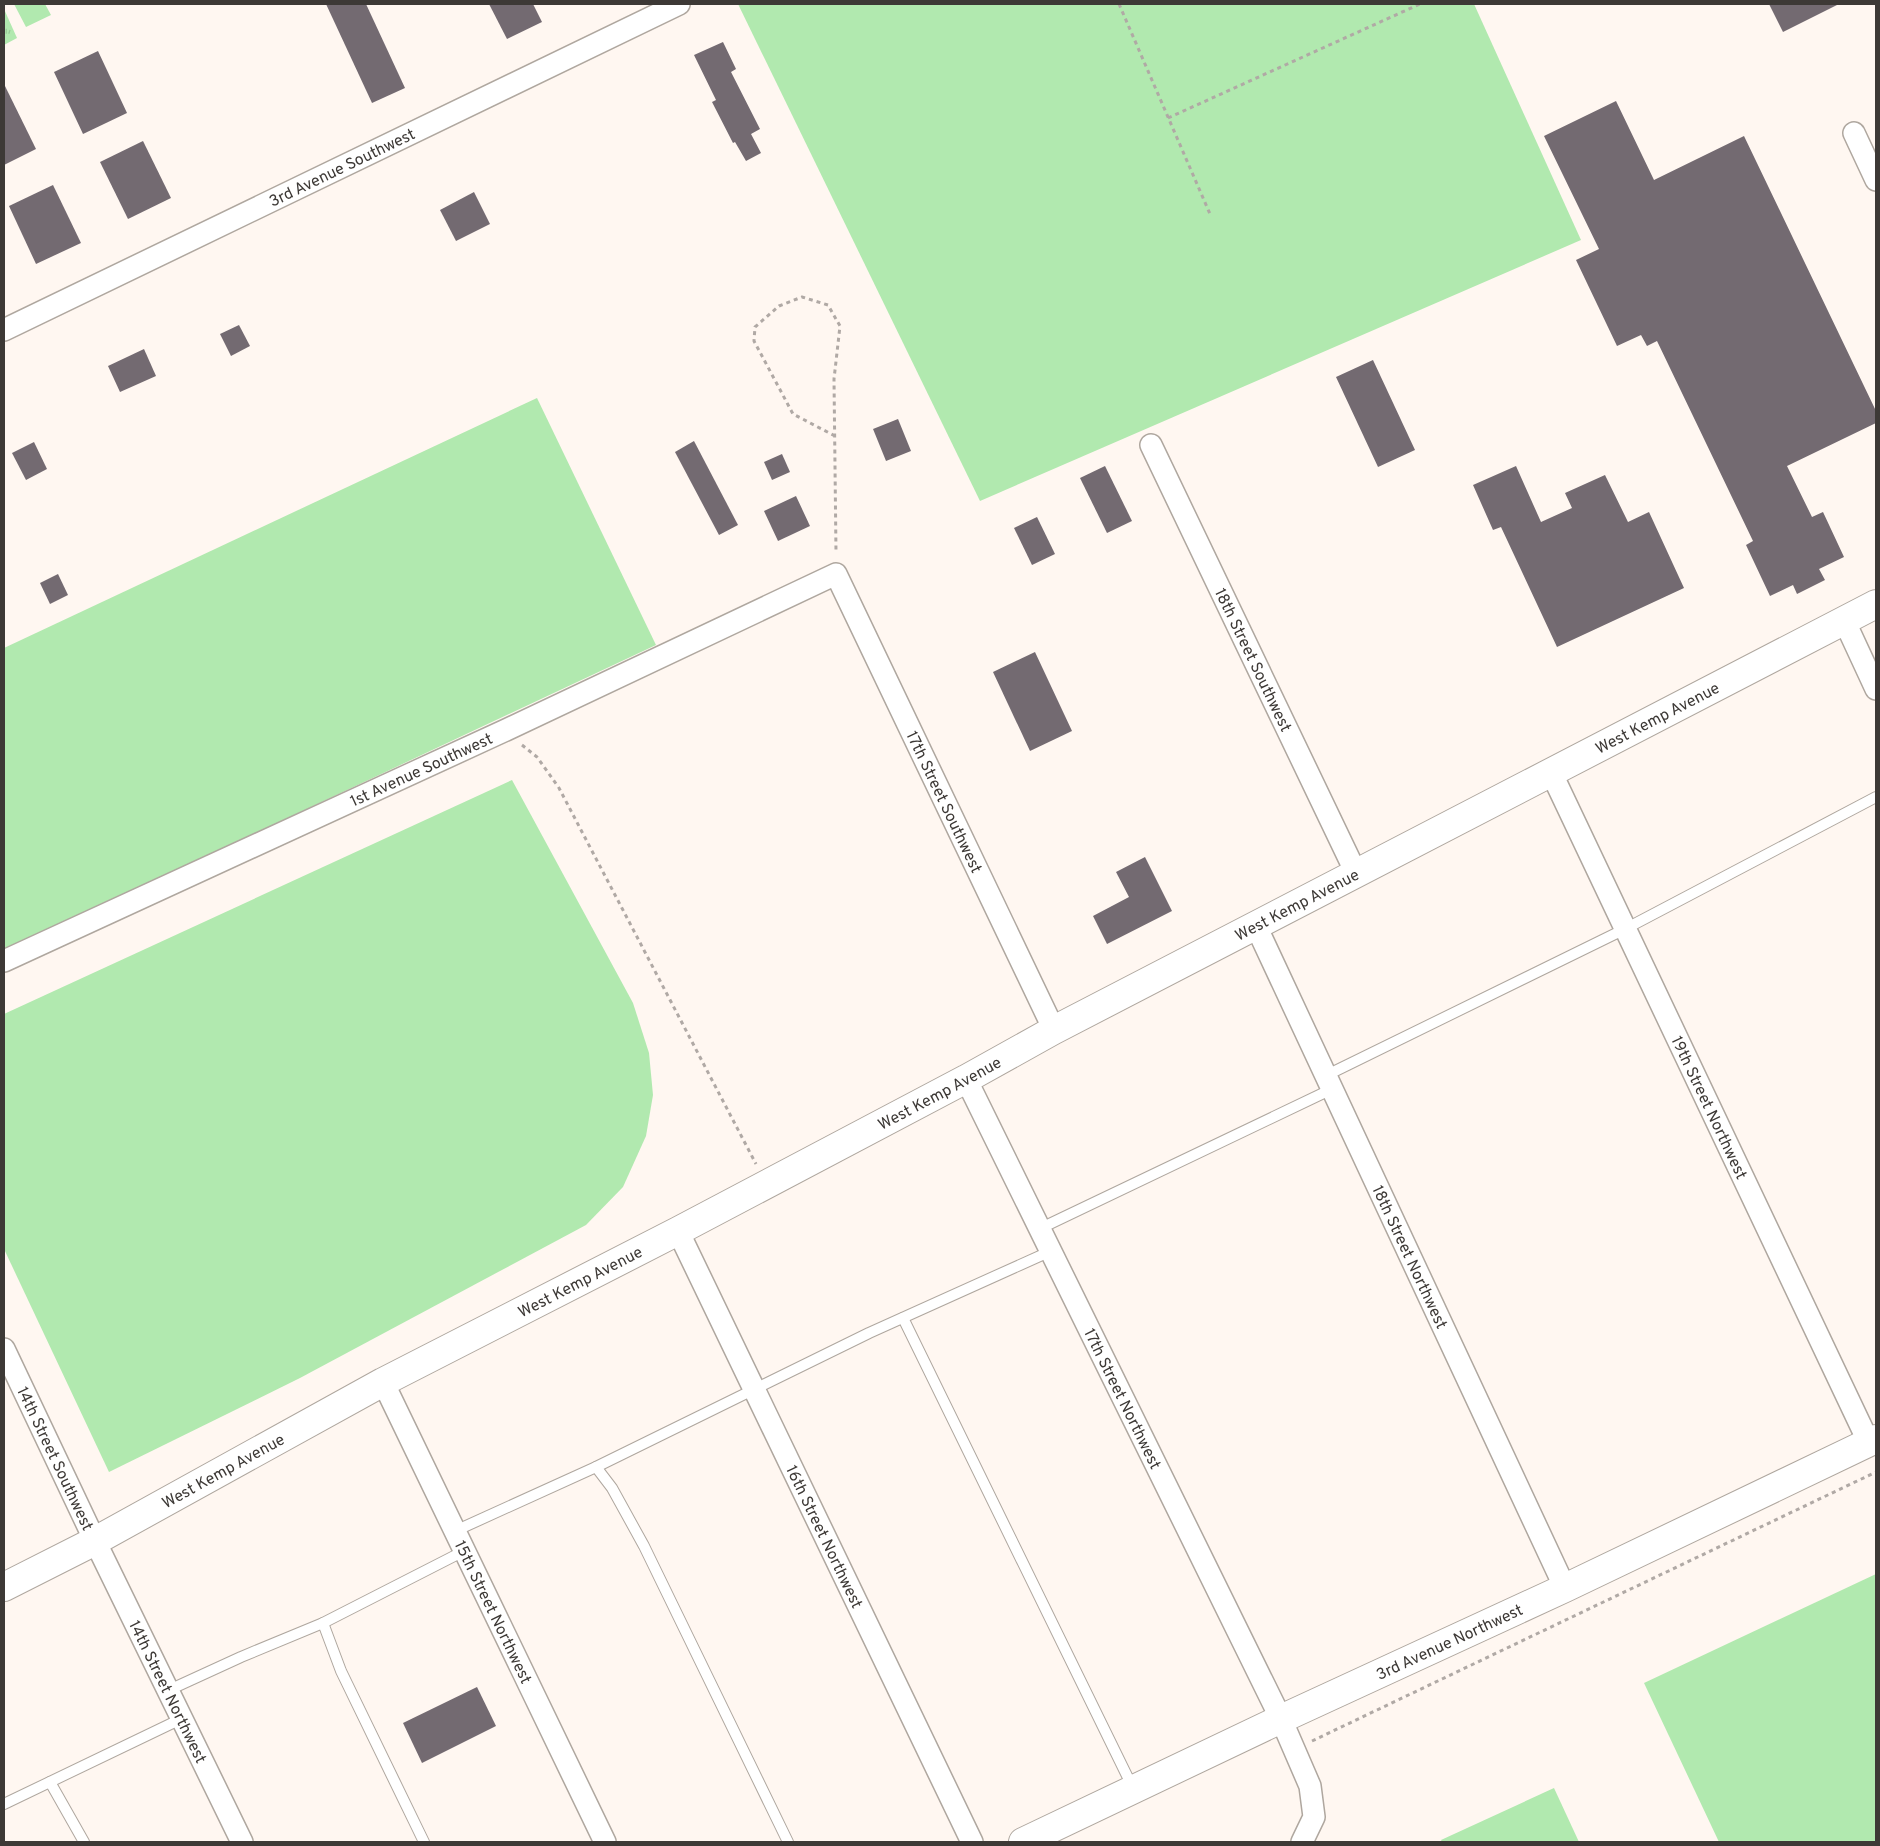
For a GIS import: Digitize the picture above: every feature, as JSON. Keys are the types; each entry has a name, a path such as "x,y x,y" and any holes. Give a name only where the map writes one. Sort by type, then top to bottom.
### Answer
{"street":[{"name":"3rd Avenue Southwest","path":"4,330 679,4"},
{"path":"1854,133 1876,180"},
{"name":"18th Street Southwest","path":"1151,445 1356,873"},
{"name":"1st Avenue Southwest","path":"4,961 506,730 836,574"},
{"name":"17th Street Southwest","path":"836,574 1054,1030"},
{"name":"West Kemp Avenue","path":"4,1587 95,1541 383,1382 678,1231 966,1079 1054,1030 1876,604"},
{"path":"1844,620 1876,689"},
{"name":"19th Street Northwest","path":"1551,772 1872,1441"},
{"name":"18th Street Northwest","path":"1256,926 1565,1588"},
{"name":"17th Street Northwest","path":"966,1079 1281,1719 1310,1786 1314,1817 1302,1842"},
{"name":"16th Street Northwest","path":"678,1231 972,1842"},
{"name":"14th Street Southwest","path":"5,1357 95,1541"},
{"name":"15th Street Northwest","path":"383,1382 604,1842"},
{"name":"3rd Avenue Northwest","path":"1023,1842 1281,1719 1565,1588 1872,1441"},
{"name":"14th Street Northwest","path":"95,1541 242,1842"}],"lane":[{"path":"1040,1229 1329,1082 1876,797"},
{"path":"455,1531 596,1467 753,1389 903,1318 1051,1251"},
{"path":"903,1318 1134,1789"},
{"path":"596,1467 612,1488 644,1546 788,1842"},
{"path":"169,1690 241,1657 323,1624 464,1551"},
{"path":"323,1624 341,1671 424,1842"},
{"path":"4,1804 183,1718"},
{"path":"50,1782 84,1842"}],"path":[{"path":"1119,4 1210,214"},
{"path":"1168,118 1420,4"},
{"path":"835,436 793,414 754,341 755,327 779,306 802,297 828,305 840,326 834,379 835,436 836,574"},
{"path":"506,730 536,757 559,788 767,1184"},
{"path":"1294,1749 1876,1472"}],"green space":[{"path":"14,4 45,4 51,15 26,27"},
{"path":"738,4 1474,4 1581,240 980,501"},
{"path":"4,9 17,38 4,45"},
{"path":"537,398 656,645 4,951 4,648"},
{"path":"512,780 633,1003 649,1053 653,1095 646,1136 623,1187 586,1225 300,1378 109,1472 4,1249 4,1014"},
{"path":"1876,1574 1876,1842 1719,1842 1644,1683"},
{"path":"1554,1788 1579,1842 1442,1842 1441,1840"}],"building":[{"path":"326,4 366,4 405,88 372,103"},
{"path":"489,4 533,4 542,22 507,39"},
{"path":"1769,4 1839,4 1783,32"},
{"path":"723,42 736,69 731,72 760,129 751,134 761,153 746,161 735,142 733,143 712,102 716,100 694,55"},
{"path":"98,51 127,113 83,134 54,72"},
{"path":"4,84 36,149 4,165"},
{"path":"1616,101 1654,180 1744,136 1876,411 1876,423 1787,466 1812,517 1823,512 1844,557 1819,569 1825,580 1797,594 1793,585 1770,596 1746,545 1753,541 1657,341 1647,346 1641,335 1617,346 1576,260 1599,249 1544,136"},
{"path":"143,141 171,198 128,219 100,162"},
{"path":"53,185 81,243 36,264 9,206"},
{"path":"474,192 490,224 456,241 440,210"},
{"path":"239,325 250,346 231,356 220,334"},
{"path":"144,349 156,376 120,392 108,366"},
{"path":"1373,360 1415,450 1378,467 1336,377"},
{"path":"898,419 911,451 886,461 873,429"},
{"path":"694,441 738,525 719,535 675,452"},
{"path":"34,442 47,469 26,480 12,453"},
{"path":"782,454 790,472 772,480 764,462"},
{"path":"1105,466 1132,521 1107,533 1080,478"},
{"path":"1516,466 1541,522 1572,508 1565,493 1605,475 1628,522 1649,512 1684,588 1557,647 1501,527 1493,530 1473,485"},
{"path":"796,496 810,526 778,541 764,511"},
{"path":"1037,517 1055,554 1032,565 1014,528"},
{"path":"58,574 68,595 50,604 40,583"},
{"path":"1035,652 1072,731 1030,751 993,672"},
{"path":"1145,857 1172,911 1107,944 1093,916 1129,897 1116,872"},
{"path":"477,1687 496,1726 422,1763 403,1723"}]}
